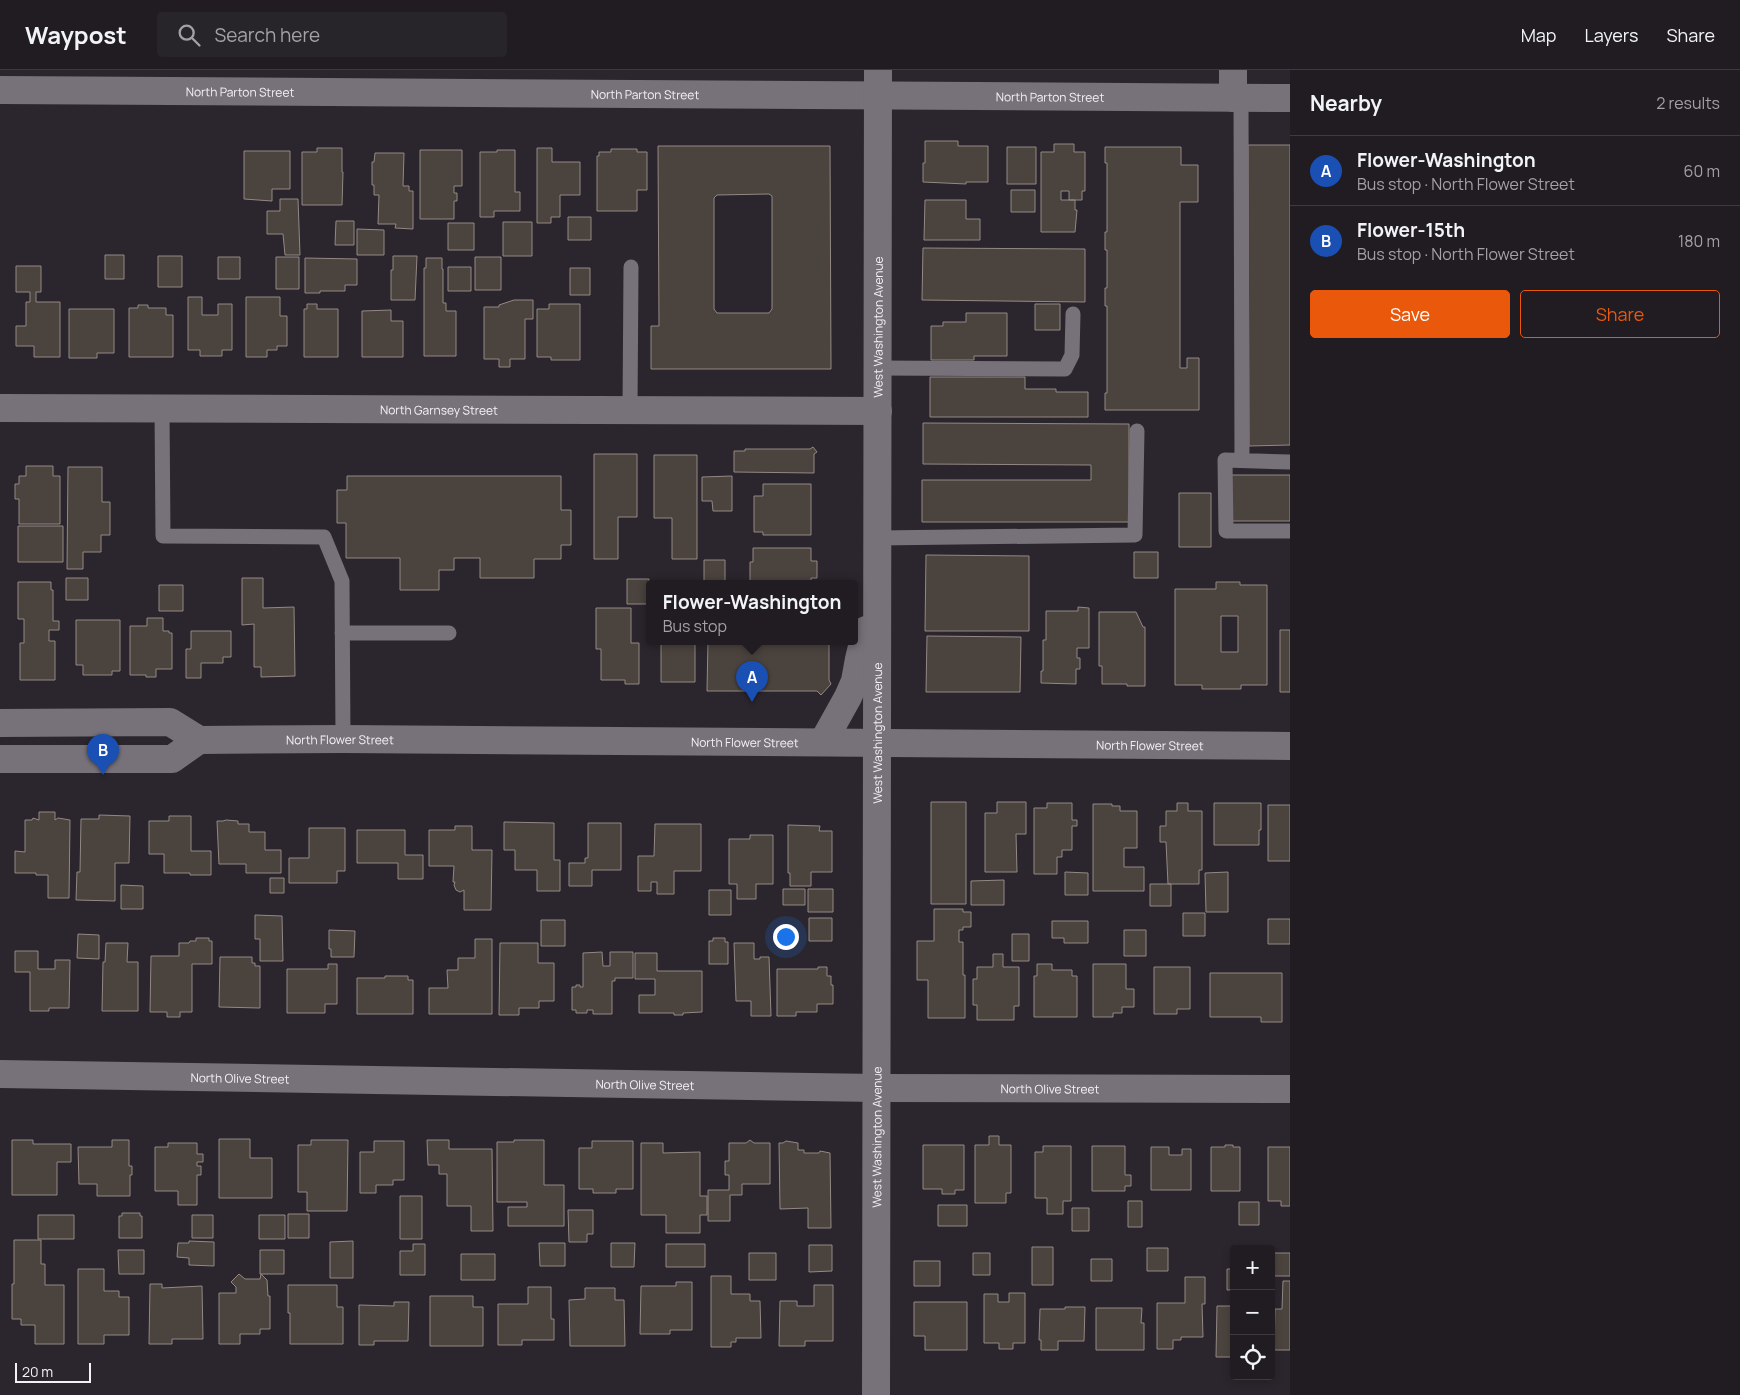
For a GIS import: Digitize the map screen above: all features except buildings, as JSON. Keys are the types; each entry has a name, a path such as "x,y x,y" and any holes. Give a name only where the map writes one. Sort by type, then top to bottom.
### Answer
{"street":[{"path":"1233,70 1237,98"},
{"name":"North Parton Street","path":"0,90 878,83 1237,98 1290,98"},
{"name":"West Washington Avenue","path":"876,1395 878,83"},
{"name":"North Garnsey Street","path":"0,408 878,411"},
{"path":"823,742 855,681 877,588"},
{"path":"0,723 170,722 199,740 172,758 0,759"},
{"name":"North Flower Street","path":"199,740 343,739 1290,746"},
{"name":"North Olive Street","path":"0,1074 877,1088 1290,1089"}],"lane":[{"path":"1237,98 1242,460"},
{"path":"630,410 631,267"},
{"path":"877,368 1065,369 1072,355 1073,314"},
{"path":"162,408 163,536 324,537 342,581 343,739"},
{"path":"877,538 1135,535 1137,431"},
{"path":"1290,462 1226,460 1226,531 1290,531"},
{"path":"342,634 449,633"}],"place":[{"name":"Flower-Washington","path":"752,702"},
{"name":"Flower-15th","path":"103,775"}]}
